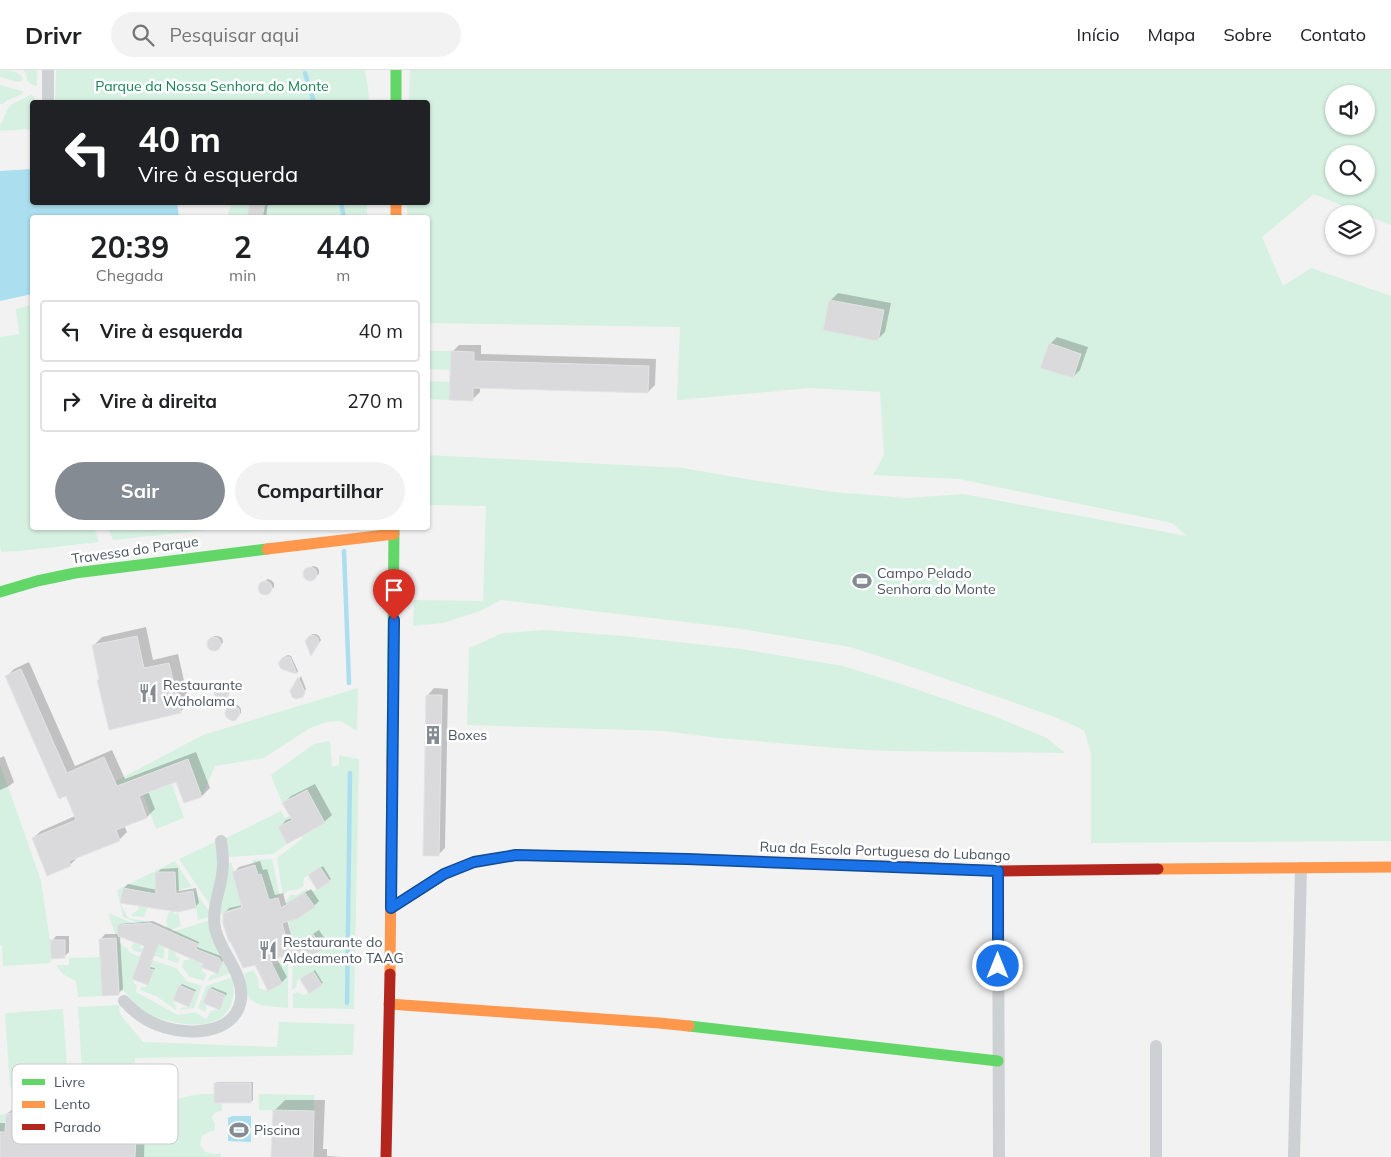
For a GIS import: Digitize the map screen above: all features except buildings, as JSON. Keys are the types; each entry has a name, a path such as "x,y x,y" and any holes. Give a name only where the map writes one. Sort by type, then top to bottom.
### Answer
{"street":[{"path":"48,70 48,100"},
{"path":"396,70 396,100"},
{"path":"386,1157 390,1004 394,531"},
{"name":"Travessa do Parque","path":"0,592 45,578 82,572 394,531"},
{"path":"124,1001 142,1018 170,1028 202,1031 217,1028 234,1016 240,1001 240,984 215,928 215,907 223,864 221,841"},
{"name":"Rua da Escola Portuguesa do Lubango","path":"391,908 444,874 474,862 516,855 657,858 998,871 1391,867"},
{"path":"1294,1157 1301,868"},
{"path":"998,871 999,1157"},
{"path":"390,1004 659,1022 998,1061"},
{"path":"1156,1046 1156,1157"}],"green space":[{"path":"0,70 16,72 23,78 22,81 18,82 0,77"},
{"path":"23,70 37,70 37,86 28,81"},
{"name":"Parque da Nossa Senhora do Monte","path":"56,70 365,70 369,100 55,100"},
{"path":"410,70 1391,70 1391,225 1375,219 1375,205 1341,205 1314,194 1262,237 1283,286 1311,268 1391,296 1391,841 1091,843 1091,753 1084,730 1055,717 850,647 735,628 501,600 480,611 443,623 413,626 414,600 483,601 486,506 430,505 430,455 683,468 833,492 908,498 963,494 1187,536 1172,523 959,479 873,475 884,455 880,392 810,388 677,400 680,327 430,323 430,215 407,215 407,205 430,205 430,100 409,100"},
{"path":"0,85 22,91 23,92 0,104"},
{"path":"31,95 34,96 35,100 30,100 30,129 0,131 0,125 12,104"},
{"path":"231,205 367,205 367,215 228,215"},
{"path":"30,306 30,530 95,530 99,542 1,552 0,337 19,334 16,309"},
{"path":"430,351 451,351 450,370 430,369"},
{"path":"430,381 450,382 449,400 430,399"},
{"path":"109,530 207,530 113,540"},
{"path":"546,630 624,636 741,649 843,666 994,716 1047,738 1065,753 890,751 719,738 664,731 467,725 469,648 503,633"},
{"path":"358,688 357,731 341,721 327,722 310,728 264,758 215,766 202,797 188,759 114,787 112,783 203,735"},
{"path":"330,741 332,767 339,765 339,755 359,759 354,1009 293,1008 293,994 298,992 303,995 309,993 300,979 297,981 296,988 292,990 293,959 300,956 305,958 310,956 300,942 293,953 285,904 290,895 297,895 306,889 309,891 317,890 330,881 320,867 304,878 304,886 296,890 287,891 283,896 277,858 303,838 301,836 325,823 307,790 282,803 271,775 314,744"},
{"path":"0,765 41,881 50,940 51,963 3,966 2,946 0,945"},
{"path":"172,784 184,818 156,829 143,794"},
{"path":"281,811 285,818 290,816 292,820 278,827 287,844 273,854 229,857 224,839"},
{"path":"215,842 218,864 210,905 179,859"},
{"path":"272,859 280,896 220,914 230,862 237,886 263,879 261,874 258,875 252,860"},
{"path":"175,861 192,887 174,891 175,872 156,872 156,890 152,895 144,917 132,916 138,910 142,891 123,888 120,903 128,918 145,921 159,930 164,928 165,933 123,917 117,890"},
{"path":"193,891 195,891 209,911 209,917 198,920"},
{"path":"172,904 174,914 178,913 181,926 168,931 166,921"},
{"path":"108,913 165,936 164,959 149,954 156,950 140,944 145,953 134,951 131,947 135,940 117,925 119,942 130,953 176,968 187,981 202,986 194,1008 180,1010 181,1008 188,1007 173,1001 177,1007 176,1010 156,996 140,990 141,987 147,985 132,979 137,985 136,992 178,1015 195,1012 206,1019 211,1011 219,1009 204,1003 207,1008 205,1012 198,1008 206,986 233,977 234,991 228,1011 221,1018 213,1022 192,1024 162,1019 143,1011 124,991 120,990 117,939"},
{"path":"210,920 231,973 208,981 210,976 217,973 202,967 202,971 206,974 204,981 190,977 182,967 184,960 191,958 175,951 176,956 180,959 178,963 168,960 169,933"},
{"path":"100,957 102,996 78,997 76,981 64,975 56,965 69,965 69,958"},
{"path":"288,960 288,1008 271,1007 250,999 246,992 244,974 253,970 258,978 259,988 268,991 282,984 274,968 257,969"},
{"path":"119,1005 120,1014 143,1042 277,1047 279,1022 354,1024 353,1055 135,1058 135,1063 127,1064 82,1064 78,1007"},
{"path":"63,1009 67,1064 12,1064 12,1087 10,1087 5,1013"},
{"path":"214,1094 214,1103 222,1103 222,1111 217,1112 212,1118 215,1124 214,1131 202,1136 200,1145 205,1152 221,1153 221,1157 0,1157 0,1115 12,1113 12,1144 178,1144 178,1099 193,1095"},
{"path":"259,1094 314,1095 314,1111 259,1110"}],"water":[{"path":"30,169 30,205 177,205 179,215 30,215 30,294 0,301 0,171"},
{"name":"Piscina","path":"233,1116 251,1116 251,1142 228,1141 228,1118"}],"waterway":[{"path":"305,73 313,100"},
{"path":"342,205 343,215"},
{"path":"344,551 349,683"},
{"path":"347,1003 350,773"}],"traffic: fast":[{"path":"396,70 396,100"},
{"path":"392,761 394,530"},
{"path":"0,592 37,581 75,573 267,549"},
{"path":"391,908 444,874 474,862 516,855 689,859"},
{"path":"689,1026 998,1061"}],"traffic: slow":[{"path":"396,205 396,215"},
{"path":"267,549 394,534"},
{"path":"390,974 392,761"},
{"path":"689,859 908,867"},
{"path":"1158,869 1391,867"},
{"path":"389,1004 689,1026"}],"traffic: jam":[{"path":"908,867 998,871 1158,869"},
{"path":"386,1157 390,974"}],"place":[{"name":"Campo Pelado Senhora do Monte","path":"862,581"},
{"name":"Restaurante Waholama","path":"148,693"},
{"name":"Boxes","path":"433,735"},
{"name":"Restaurante do Aldeamento TAAG","path":"268,950"},
{"name":"Piscina","path":"239,1130"}],"route":[{"path":"394,620 391,908 444,874 474,862 516,855 687,859 998,871 998,966"}]}
